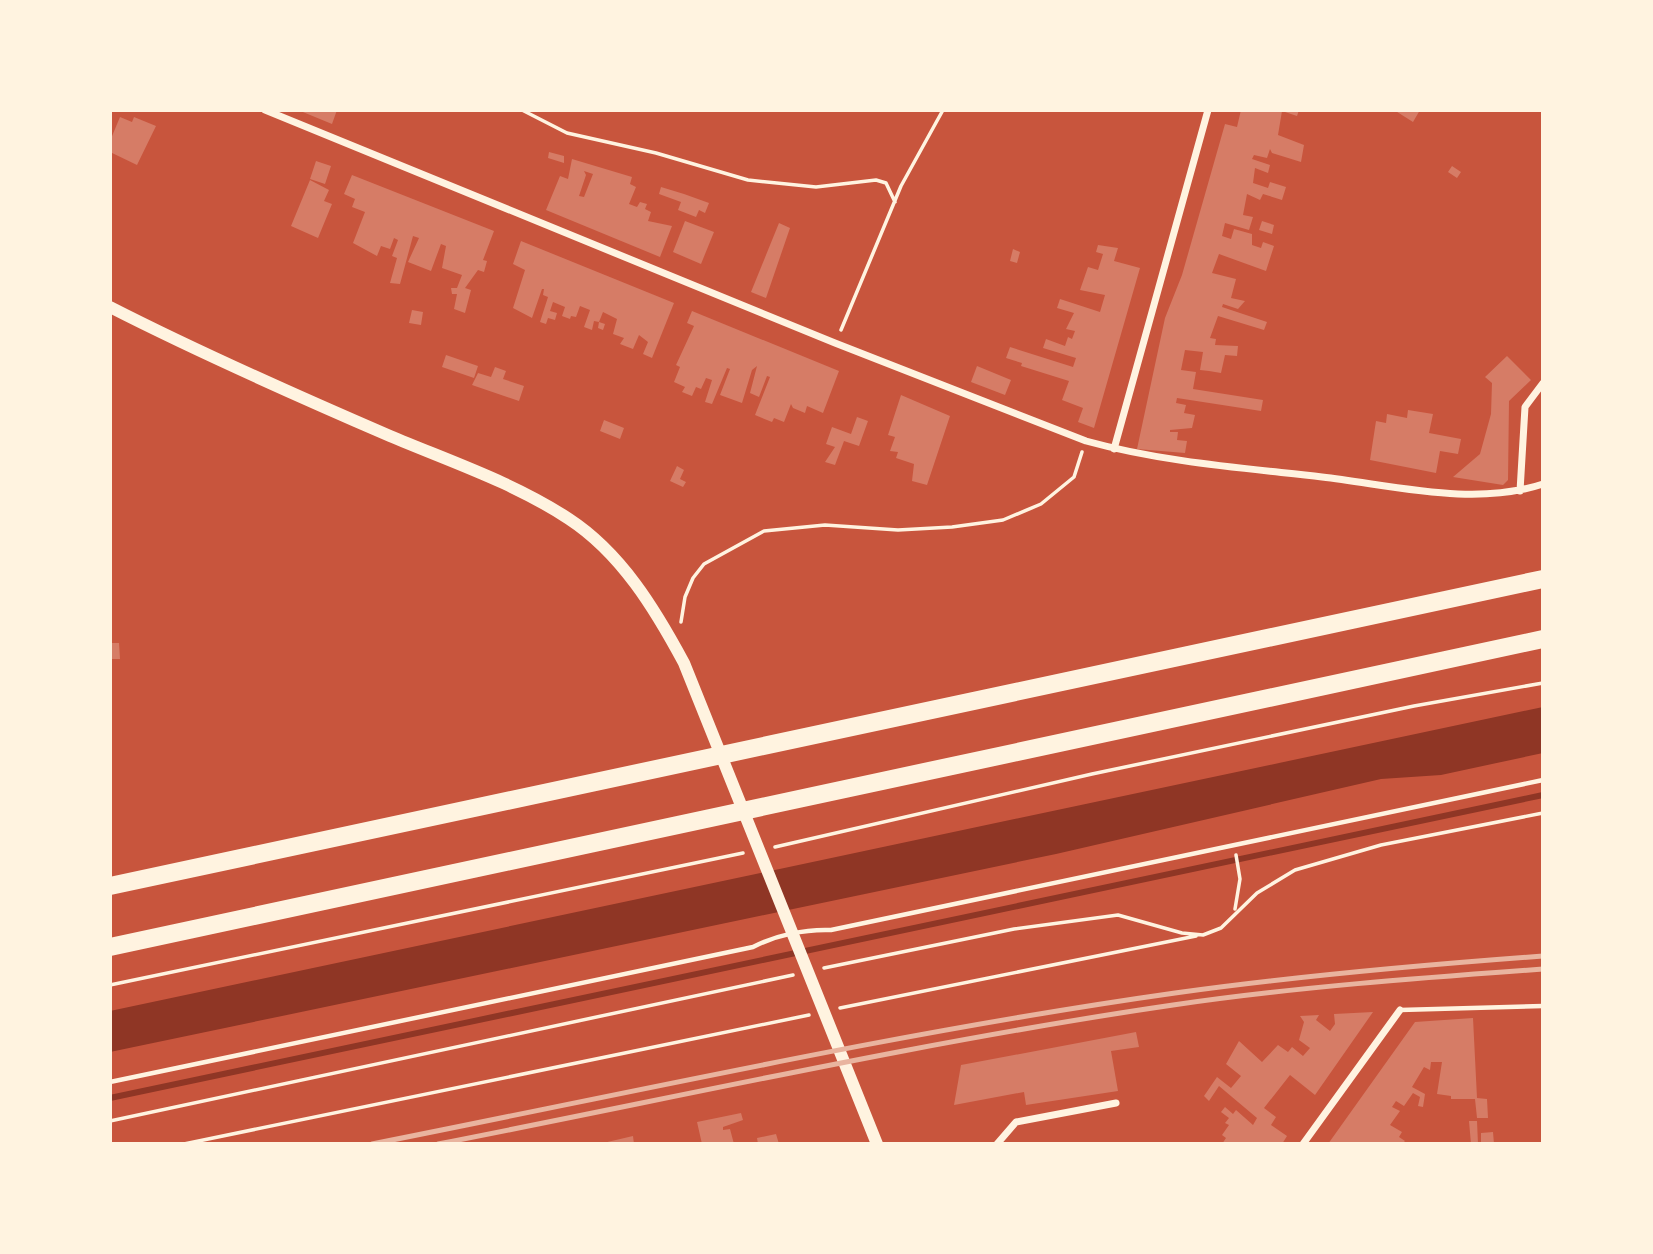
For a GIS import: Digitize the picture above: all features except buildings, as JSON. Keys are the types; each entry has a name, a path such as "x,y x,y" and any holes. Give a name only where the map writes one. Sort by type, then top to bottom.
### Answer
{"highway":[{"path":"110,886 1543,579"},
{"path":"110,947 1543,639"}],"street":[{"path":"265,110 835,343 1086,441 1114,449 1464,494 1520,491 1543,484"},
{"path":"1114,449 1208,110"},
{"path":"110,307 222,364 499,482 569,519 623,568 652,605 684,663 877,1144"},
{"path":"1520,491 1525,407 1543,383"},
{"path":"1303,1144 1399,1010"},
{"path":"997,1144 1016,1122 1116,1103"}],"lane":[{"path":"110,1082 753,947 779,937 815,929 831,930 1543,780"},
{"path":"1399,1010 1543,1006"}],"path":[{"path":"522,110 567,132 656,153 748,180 816,187 876,180 886,183 895,202"},
{"path":"835,343 895,202 943,110"},
{"path":"676,648 685,597 693,578 704,564 741,542 764,531 789,526 898,530 952,527 1003,520 1041,504 1074,477 1086,441"},
{"path":"770,848 1092,774 1414,706 1543,683"},
{"path":"834,1009 995,975 1143,949 1203,934 1221,928 1235,911 1274,880 1295,870 1381,845 1543,813"},
{"path":"1234,845 1240,879 1235,911"},
{"path":"110,985 744,853"},
{"path":"818,969 1014,929 1118,915 1182,933 1203,934"},
{"path":"110,1121 804,972"},
{"path":"184,1144 821,1012"}],"shaded area":[{"path":"1543,707 1543,753 1441,775 1381,779 1056,854 110,1052 110,1011"}],"waterway":[{"path":"110,1098 1543,795"}],"railway":[{"path":"372,1144 773,1063 1074,1008 1267,981 1543,956"},
{"path":"438,1144 897,1052 1081,1019 1265,993 1543,969"}]}
